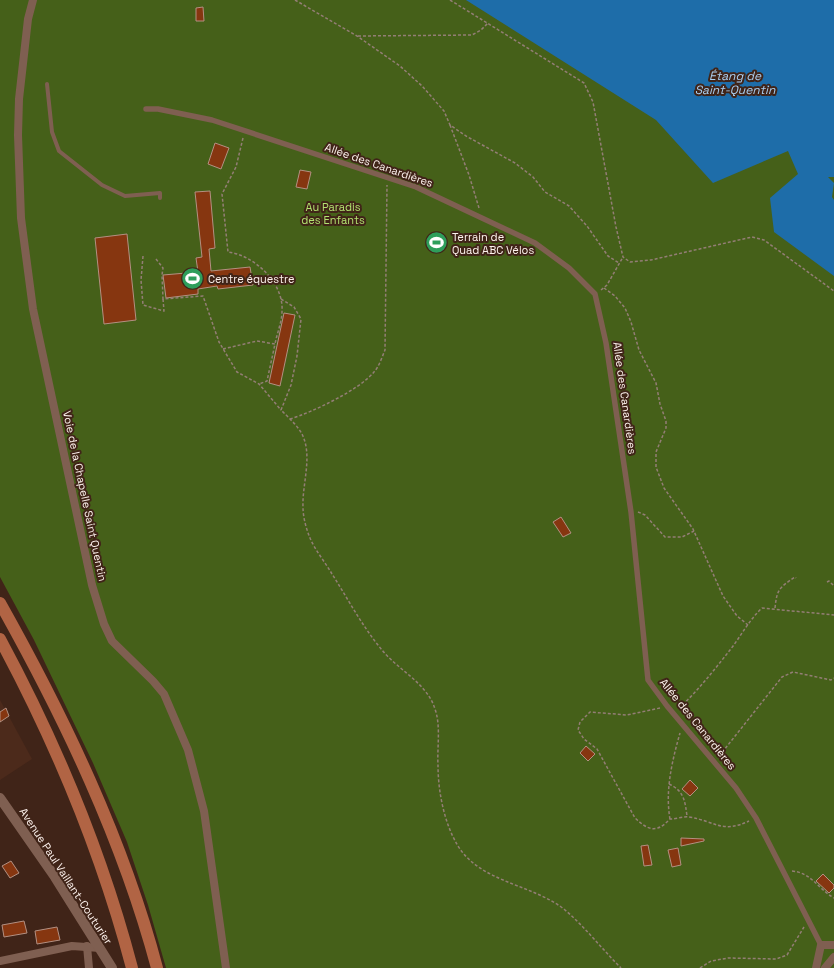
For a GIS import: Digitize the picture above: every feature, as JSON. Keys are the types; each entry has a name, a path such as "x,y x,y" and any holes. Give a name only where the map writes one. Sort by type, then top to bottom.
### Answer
{"main road":[{"path":"0,602 39,671 80,758 127,875 157,968"},
{"path":"1,640 23,682 72,792 98,857 132,968"}],"street":[{"name":"Voie de la Chapelle Saint Quentin","path":"33,0 28,19 24,53 19,99 18,135 22,218 33,309 92,585 104,624 112,641 153,681 164,694 188,750 204,811 226,968"},
{"name":"Allée des Canardières","path":"146,109 158,109 212,120 416,187 535,243 569,268 595,294 606,343 630,512 648,680 667,706 736,788 756,818 821,945"},
{"name":"Avenue Paul Vaillant-Couturier","path":"0,798 55,877 112,968"},
{"path":"816,968 821,945 834,944"},
{"path":"0,961 72,946 100,948"},
{"path":"87,946 89,968"},
{"path":"825,968 834,957"}],"lane":[{"path":"47,84 52,132 59,151 102,185 125,196 160,193 160,198"}],"path":[{"path":"294,0 357,36 400,66 422,86 444,111 469,175 476,201 483,218"},
{"path":"450,0 584,83 593,102 616,228 623,257 630,262 651,260 752,237 764,240 834,290"},
{"path":"357,36 472,35 481,30 488,23"},
{"path":"450,124 466,136 515,163 533,177 545,192 568,206 587,226 608,256 619,263"},
{"path":"244,131 236,167 222,194 228,252 236,253 255,262 262,268 271,278 281,299 282,310 267,381 259,384"},
{"path":"290,419 310,413 365,380 375,372 386,350 387,178"},
{"path":"143,256 141,280 143,304 164,311 162,276 164,268 156,258"},
{"path":"595,294 607,285 623,257"},
{"path":"604,288 615,296 625,308 631,322 639,350 656,383 660,404 666,421 666,428 656,452 656,467 664,488 694,531 723,596 737,616 748,626"},
{"path":"163,300 203,296 223,349 238,372 259,384 302,435 306,451 302,506 310,539 367,631 383,652 419,685 430,698 436,710 438,724 438,767 442,801 450,831 459,848 470,860 488,873 549,900 565,910 621,968"},
{"path":"281,299 294,307 301,320 297,356 291,385 281,410"},
{"path":"223,349 257,341 275,344"},
{"path":"630,512 640,512 645,515 665,538 682,537 694,531"},
{"path":"775,608 777,592 786,583 795,577 796,578"},
{"path":"827,582 829,581 834,586"},
{"path":"673,713 693,695 762,608 775,608 834,615"},
{"path":"712,759 724,750 782,677 793,672 831,680 834,678"},
{"path":"667,706 627,715 590,712 580,722 578,730 584,739 597,749 635,818 643,825 652,829 663,827 670,820 680,819 686,816 727,828 738,826 756,818"},
{"path":"670,820 668,809 669,784 674,752 682,724"},
{"path":"669,784 678,788 684,798 686,816"},
{"path":"783,870 800,872 809,876 818,887 834,898"},
{"path":"700,968 711,961 728,958 776,960 787,955 808,920"}],"shaded area":[{"path":"0,700 32,759 0,780"}],"green space":[{"name":"Au Paradis des Enfants","path":"0,0 834,0 834,968 166,968 148,905 127,842 93,763 34,640 0,577"}],"water":[{"name":"Étang de Saint-Quentin","path":"466,0 834,0 834,177 828,177 834,183 832,197 834,200 834,276 774,232 770,198 798,174 788,151 713,183 656,120"}],"building":[{"path":"203,7 204,21 196,21 196,8"},
{"path":"215,143 229,148 221,169 208,164"},
{"path":"300,170 311,172 307,189 296,187"},
{"path":"210,191 215,248 209,249 211,271 250,267 253,285 218,289 217,286 198,289 198,294 166,298 163,275 198,272 196,258 202,257 195,192"},
{"path":"127,234 136,320 104,324 95,238"},
{"path":"284,313 295,315 280,386 269,383"},
{"path":"561,517 571,533 563,537 553,522"},
{"path":"6,708 9,716 0,722 0,712"},
{"path":"586,746 595,754 588,761 580,753"},
{"path":"690,780 698,788 690,796 682,789"},
{"path":"681,838 704,839 704,841 681,846"},
{"path":"648,845 652,865 644,866 641,846"},
{"path":"678,848 681,865 672,867 668,850"},
{"path":"11,861 19,873 10,878 2,866"},
{"path":"823,874 834,885 834,888 829,893 816,881"},
{"path":"24,921 27,933 4,937 2,925"},
{"path":"57,927 60,940 37,944 35,931"}],"place":[{"name":"Terrain de Quad ABC Vélos","path":"436,243"},
{"name":"Centre équestre","path":"192,279"}]}
